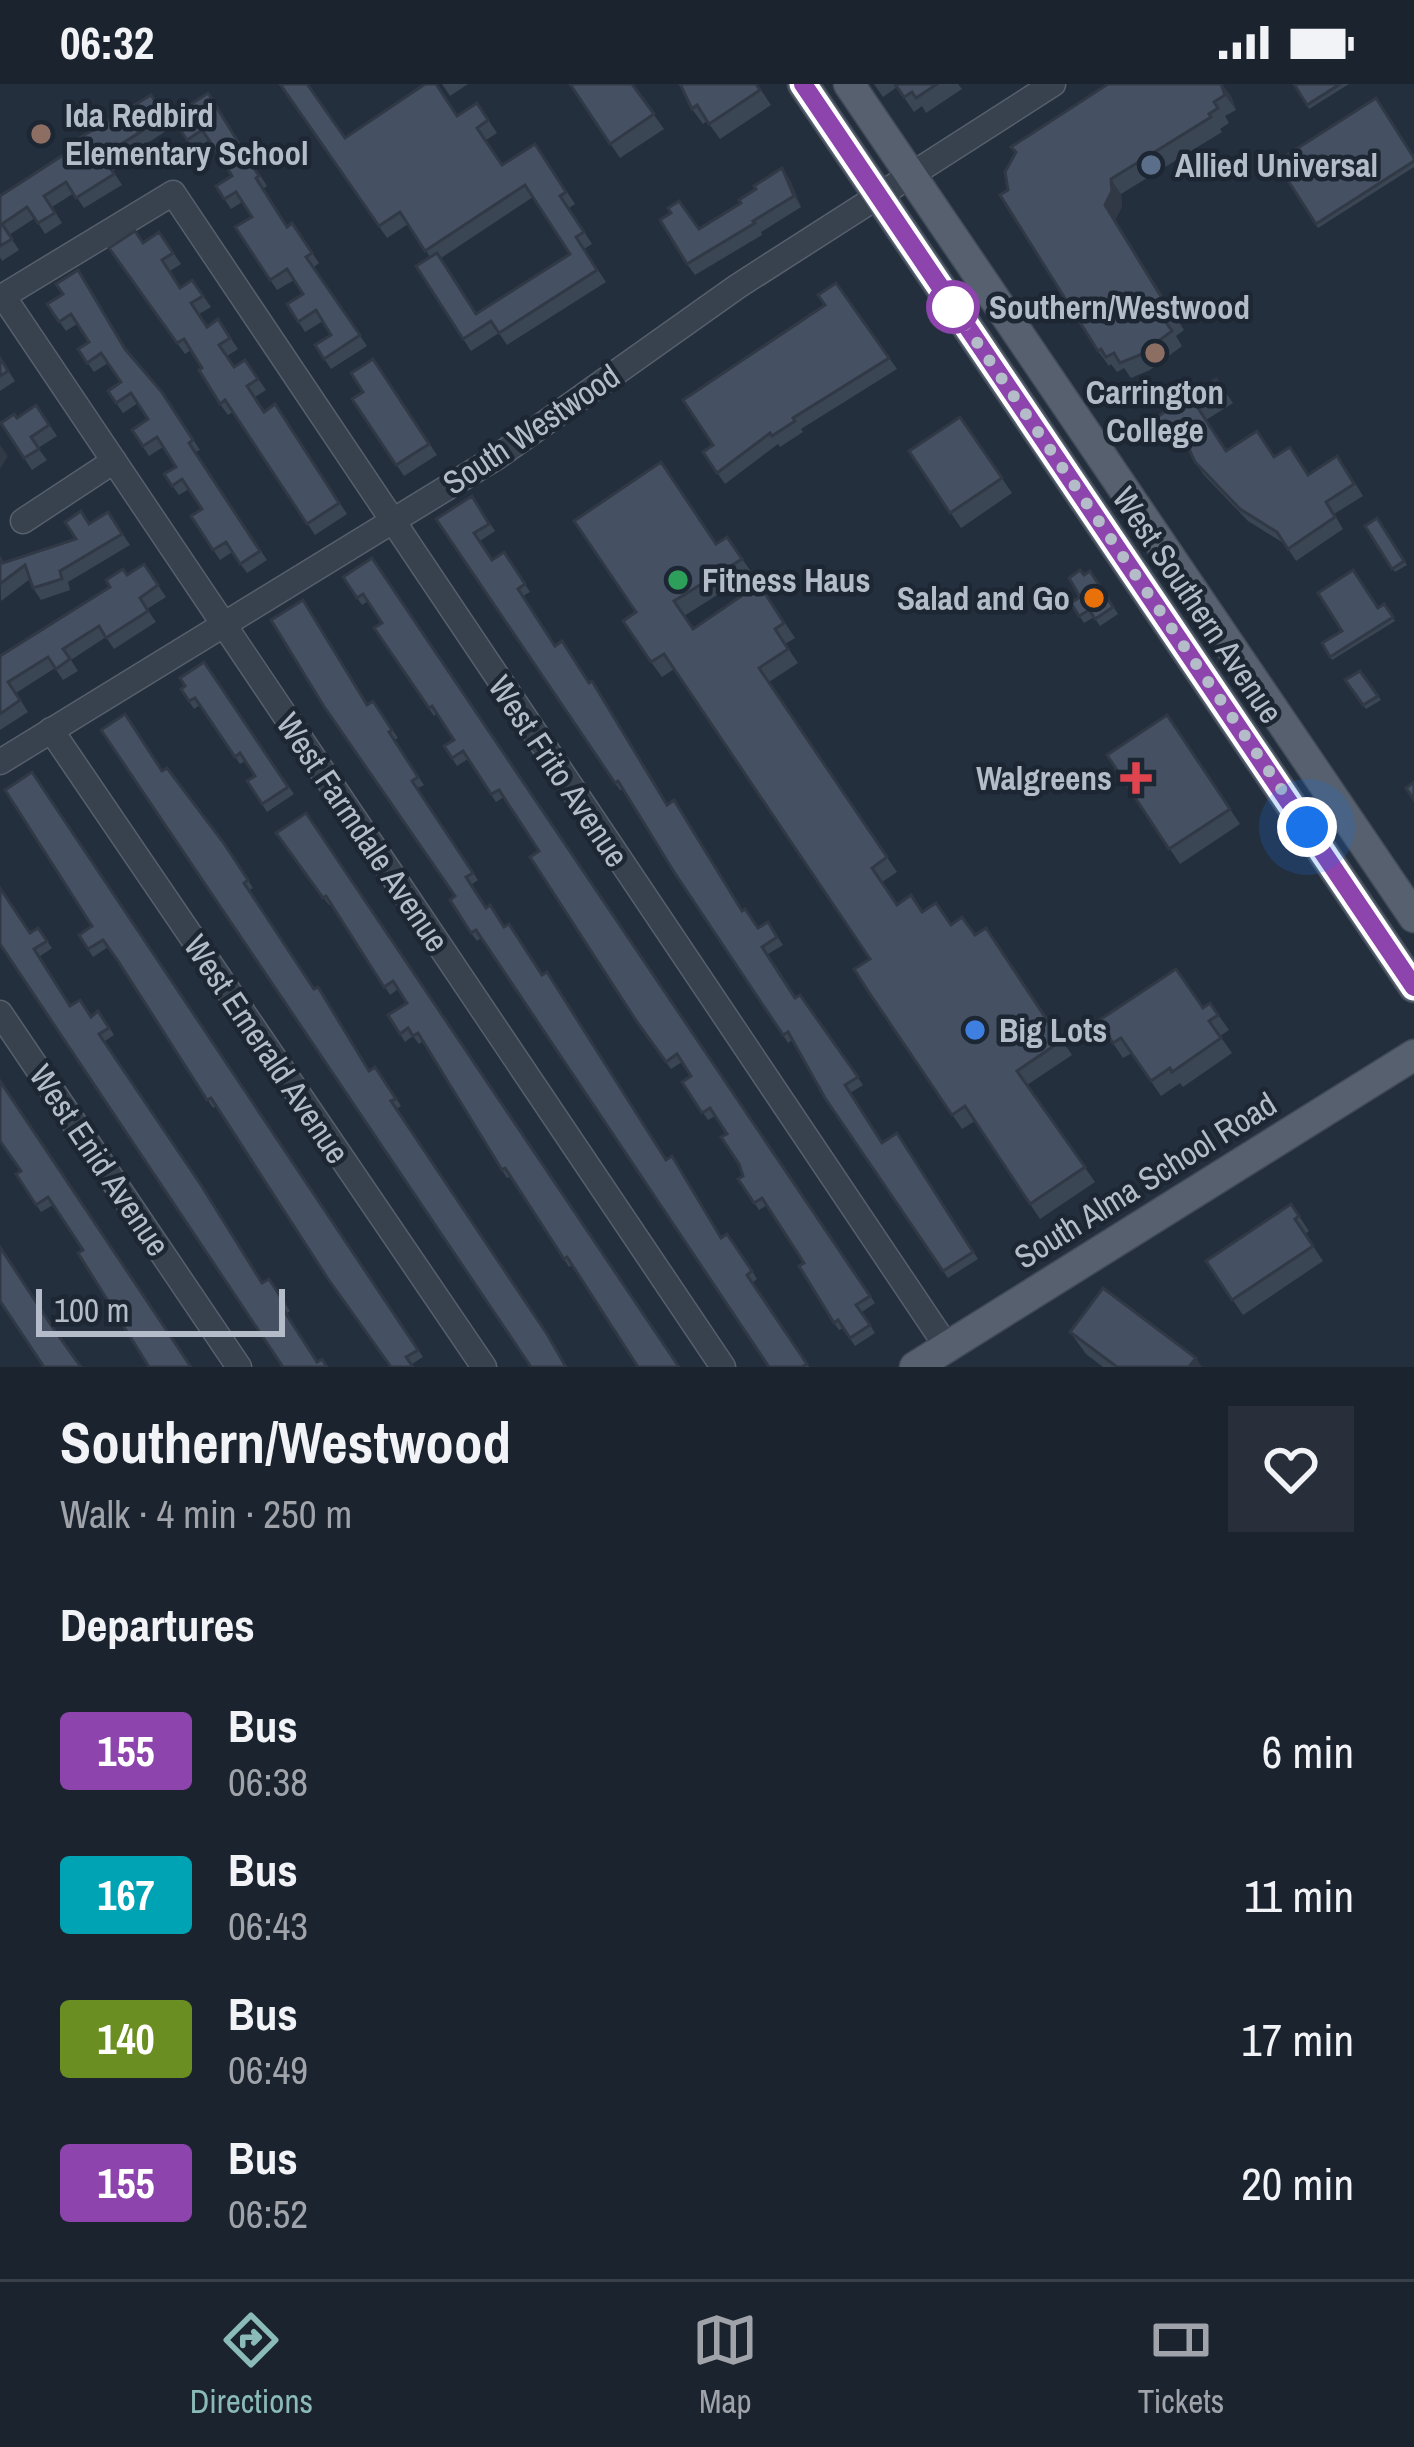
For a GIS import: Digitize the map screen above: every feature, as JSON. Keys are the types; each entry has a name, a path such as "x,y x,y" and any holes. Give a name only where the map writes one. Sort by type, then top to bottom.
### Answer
{"main road":[{"name":"West Southern Avenue","path":"803,84 1414,987"},
{"path":"826,84 883,169 910,175"},
{"name":"West Southern Avenue","path":"849,84 1414,917"},
{"path":"878,196 903,200 910,206 974,300 999,328 1025,344"},
{"path":"1052,454 1112,511 1163,582 1190,586"},
{"path":"1165,620 1178,620 1195,631 1246,704 1303,751"},
{"name":"South Alma School Road","path":"915,1367 1414,1055"}],"street":[{"name":"South Westwood","path":"0,761 555,419 654,343 1053,84"},
{"name":"West Frito Avenue","path":"2,297 173,194 947,1346"},
{"name":"West Farmdale Avenue","path":"2,297 724,1367"},
{"path":"23,520 114,460"},
{"name":"West Emerald Avenue","path":"51,730 484,1367"},
{"name":"West Enid Avenue","path":"0,1013 239,1367"}],"building":[{"path":"280,84 307,84 345,138 425,84 436,84 457,116 477,103 488,120 477,128 502,165 535,144 566,192 560,196 584,232 576,237 597,270 499,333 491,321 463,339 416,266 437,253 476,314 570,254 525,185 425,251 400,212 379,226"},
{"path":"570,84 632,84 654,114 610,144"},
{"path":"680,84 756,84 760,90 709,124 697,105 692,109"},
{"path":"895,84 937,84 916,98 912,92 904,97"},
{"path":"1108,84 1221,84 1225,95 1214,102 1218,108 1211,117 1111,179 1112,191 1105,205 1173,316 1165,321 1172,331 1140,355 1120,363 1114,353 1106,357 1098,351 1000,195 1008,190 1005,172 1016,152 1011,147"},
{"path":"1294,84 1340,84 1307,105"},
{"path":"208,93 256,178 287,227 292,223 312,253 306,257 360,335 324,359 315,345 331,335 316,310 298,322 287,304 303,294 287,269 270,280 235,227 252,217 236,192 224,199 216,186 232,176 222,159 202,130 187,140 177,125 195,113 190,105"},
{"path":"151,95 165,116 105,160 114,174 76,198 66,182 44,196 55,213 38,223 27,207 2,224 12,239 0,246 0,196 74,148 71,143"},
{"path":"1376,98 1414,161 1316,224 1276,162"},
{"path":"782,168 794,196 687,264 660,220 671,213 668,208 679,201 699,229 741,203 754,186"},
{"path":"135,231 143,243 159,232 173,253 162,260 180,288 192,280 203,296 191,303 207,327 218,319 230,338 219,345 234,367 245,360 258,379 247,386 264,412 275,404 339,503 307,524 225,400 220,404 184,339 177,343 109,248"},
{"path":"78,270 125,349 161,391 193,440 189,443 260,551 240,564 226,542 213,550 191,516 202,509 182,479 172,486 164,474 176,467 157,437 143,446 132,430 148,419 131,393 116,403 108,391 121,382 101,353 87,363 78,349 89,342 71,314 59,322 47,304 63,294 56,284"},
{"path":"836,283 889,358 772,436 770,433 717,473 703,452 713,445 683,400 825,305 818,295"},
{"path":"373,359 429,444 396,465 352,399 363,392 351,373"},
{"path":"1216,379 1224,391 1198,408 1226,451 1257,431 1274,457 1290,447 1308,475 1337,456 1354,484 1326,502 1335,517 1288,549 1277,532 1240,509 1195,462 1177,422 1165,429 1157,417"},
{"path":"36,405 49,425 31,437 39,449 24,458 1,423"},
{"path":"960,417 1002,478 950,513 909,451"},
{"path":"661,462 716,544 727,537 742,559 674,601 693,629 759,584 784,623 775,629 788,649 759,668 887,857 872,868 897,905 911,895 922,912 936,903 951,925 962,917 975,935 986,928 1061,1041 1017,1071 1085,1167 1030,1204 965,1106 952,1115 868,991 854,969 870,959 664,654 651,662 623,621 636,612 574,521"},
{"path":"472,496 489,524 474,533 492,560 504,552 525,584 518,589 555,646 562,641 592,681 667,805 674,800 742,911 758,928 768,922 777,937 762,947 795,998 800,995 858,1077 845,1085 882,1143 897,1133 973,1252 943,1271 825,1098 788,1032 783,1035 618,781 615,783 436,519"},
{"path":"81,511 89,524 108,512 122,534 60,571 62,579 33,588 25,565 0,584 0,558 3,563 76,539 65,522"},
{"path":"1377,518 1404,561 1392,569 1365,526"},
{"path":"372,558 870,1296 856,1305 870,1325 850,1338 838,1320 834,1323 799,1266 804,1263 762,1198 754,1203 738,1179 743,1176 739,1164 721,1137 727,1134 710,1108 702,1113 682,1082 691,1076 677,1054 666,1062 530,857 539,851 499,790 491,794 463,751 452,758 444,746 454,740 374,628 382,623 363,594 357,598 343,577"},
{"path":"144,564 158,585 140,598 148,611 106,638 99,626 63,649 70,659 56,669 48,657 8,682 20,700 0,714 0,656 110,587 106,580 123,569 127,575"},
{"name":"Salad and Go","path":"1080,570 1084,575 1090,571 1113,607 1095,619 1089,610 1079,616 1071,603 1080,597 1069,578"},
{"path":"1353,570 1378,608 1384,604 1393,617 1330,657 1322,643 1342,631 1318,593"},
{"path":"303,600 367,705 373,701 392,730 418,777 412,781 473,873 466,877 486,908 490,905 504,927 509,924 542,975 547,972 666,1160 672,1156 721,1238 727,1234 752,1271 747,1275 807,1364 769,1367 476,930 471,933 450,900 455,896 323,705 271,620"},
{"path":"204,662 288,787 262,804 247,781 255,776 240,753 235,757 195,698 189,701 181,689 185,686 180,678"},
{"path":"1360,671 1378,696 1363,705 1345,680"},
{"path":"125,714 162,771 167,768 223,842 248,880 244,883 314,989 318,987 369,1071 375,1067 396,1099 391,1101 566,1367 531,1367 101,730"},
{"name":"Walgreens","path":"1167,715 1230,809 1169,849 1107,755"},
{"path":"32,772 418,1350 406,1357 413,1367 391,1367 103,940 88,949 79,935 92,926 5,790"},
{"path":"306,813 679,1367 638,1367 567,1257 564,1259 505,1168 502,1170 418,1033 413,1036 408,1028 400,1034 388,1015 407,1003 393,981 384,987 326,896 276,833"},
{"path":"0,888 30,933 38,928 47,941 34,949 70,1006 80,1000 91,1017 98,1011 109,1028 99,1034 262,1283 269,1279 317,1362 322,1359 327,1367 283,1367 0,944"},
{"path":"1176,969 1203,1008 1210,1003 1218,1015 1209,1021 1221,1038 1151,1081 1121,1038 1113,1043 1098,1021"},
{"path":"0,1081 191,1367 149,1367 48,1197 36,1205 0,1141"},
{"path":"1291,1204 1313,1246 1232,1300 1206,1261"},
{"path":"0,1247 81,1367 44,1367 0,1301"},
{"path":"1103,1288 1196,1358 1189,1367 1117,1367 1070,1332"}],"bus line":[{"name":"155","path":"803,84 1414,987"}],"place":[{"name":"Ida Redbird Elementary School","path":"41,134"},
{"name":"Allied Universal","path":"1151,165"},
{"name":"Southern/Westwood","path":"953,307"},
{"name":"Carrington College","path":"1155,353"},
{"name":"Fitness Haus","path":"678,580"},
{"name":"Salad and Go","path":"1094,598"},
{"name":"Walgreens","path":"1136,778"},
{"name":"Big Lots","path":"975,1030"}],"route":[{"path":"953,307 1307,827"}]}
